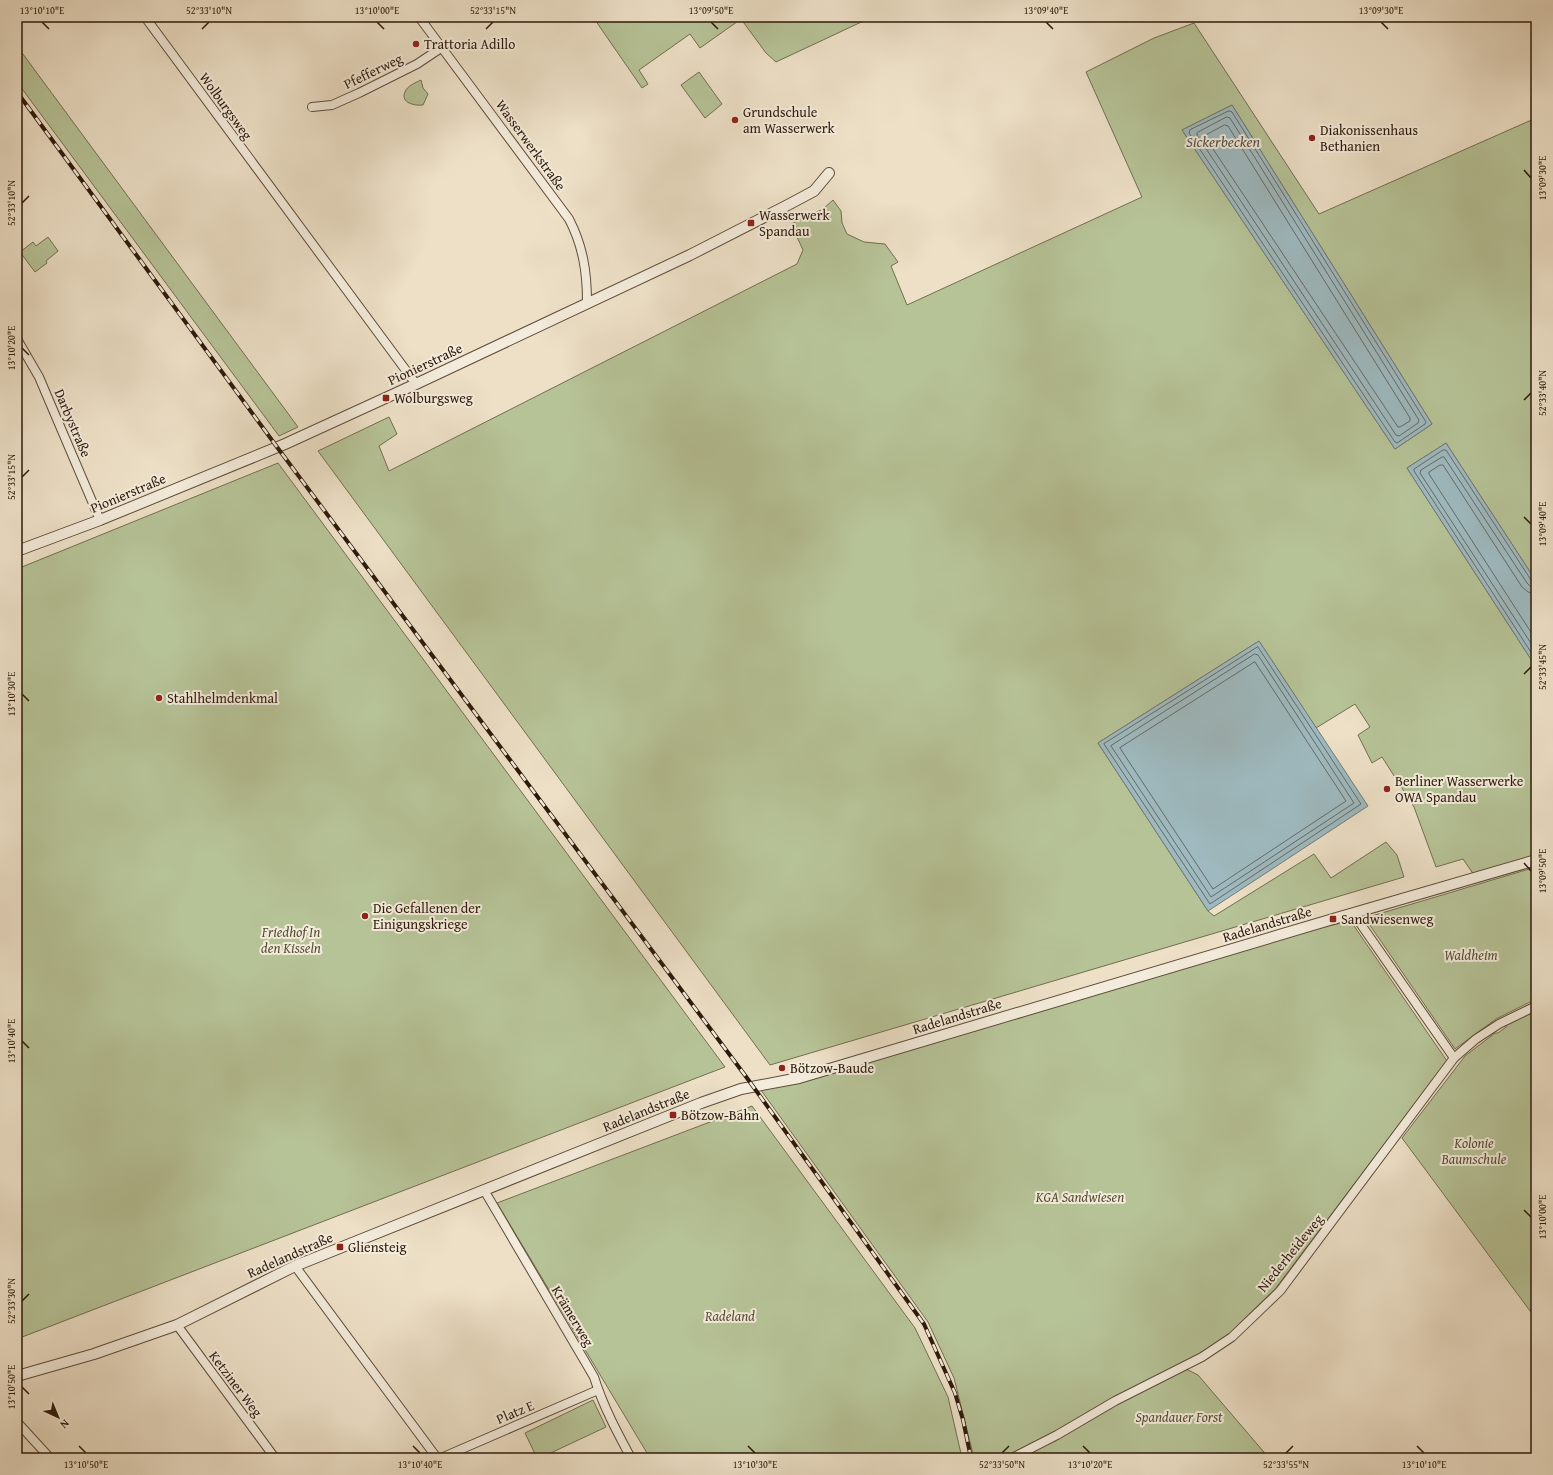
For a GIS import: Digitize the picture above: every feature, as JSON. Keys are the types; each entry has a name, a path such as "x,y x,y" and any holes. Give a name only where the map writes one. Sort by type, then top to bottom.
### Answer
{"street":[{"name":"Wolburgsweg","path":"145,17 416,384"},
{"name":"Wasserwerkstraße","path":"419,17 441,48 463,74 569,219 580,246 587,280 586,302"},
{"name":"Pfefferweg","path":"312,107 332,105 359,93 417,64 441,48"},
{"name":"Pionierstraße","path":"17,551 100,520 300,437 416,384 586,302 690,254 784,207 814,191 829,173"},
{"name":"Darbystraße","path":"17,339 39,377 100,520"},
{"name":"Radelandstraße","path":"17,1376 94,1354 176,1325 294,1266 727,1094 821,1071 1536,860"},
{"path":"1353,913 1454,1058"},
{"name":"Niederheideweg","path":"1012,1458 1057,1435 1115,1400 1202,1357 1232,1337 1280,1291 1454,1058 1476,1039 1499,1024 1536,1006"},
{"name":"Krämerweg","path":"484,1190 594,1377 598,1390 614,1426 631,1458"},
{"path":"294,1266 437,1458"},
{"name":"Ketziner Weg","path":"176,1325 275,1458"},
{"name":"Platz E","path":"441,1458 598,1390"},
{"path":"17,1422 50,1458"}],"green space":[{"path":"593,17 872,17 776,62 766,53 741,19 700,48 690,34 639,70 648,84 642,88"},
{"path":"1194,23 1319,214 1536,118 1536,581 1446,443 1407,468 1536,667 1536,857 1474,875 1463,859 1436,867 1414,807 1382,757 1372,763 1358,735 1370,727 1355,704 1316,728 1259,641 1098,743 1208,911 1214,916 1314,854 1331,878 1386,842 1397,855 1404,877 770,1065 318,451 389,417 397,434 379,446 389,471 797,264 803,250 791,224 823,209 833,200 841,211 842,223 847,234 864,242 885,244 898,262 891,266 907,305 1142,197 1086,72 1154,38","holes":["1232,105 1432,424 1395,449 1182,130"]},
{"path":"17,46 298,427 279,436 17,82"},
{"path":"699,72 722,104 705,118 681,85"},
{"path":"421,80 423,88 428,94 423,105 409,103 406,101 404,96 406,90"},
{"path":"48,237 58,251 46,261 47,263 35,272 20,252 33,242 36,246"},
{"name":"Friedhof In den Kisseln","path":"278,463 725,1067 17,1339 17,569"},
{"name":"Waldheim","path":"1536,867 1536,999 1496,1019 1455,1049 1365,918"},
{"name":"KGA Sandwiesen","path":"1346,922 1352,923 1447,1061 1275,1289 1226,1337 1194,1357 1184,1368 1198,1375 1269,1458 974,1458 954,1378 928,1322 758,1086 1249,944"},
{"name":"Kolonie Baumschule","path":"1536,1009 1536,1319 1402,1138 1465,1056 1495,1033 1498,1033 1506,1027 1507,1024"},
{"name":"Radeland","path":"752,1106 915,1328 948,1397 962,1458 650,1458 497,1203"},
{"path":"593,1400 606,1427 540,1458 537,1458 525,1433"}],"water":[{"name":"Sickerbecken","path":"1232,105 1432,424 1395,449 1182,130"},
{"path":"1446,443 1536,581 1536,667 1407,468"},
{"path":"1259,641 1368,806 1208,911 1098,743"}],"railway":[{"path":"17,92 277,447 747,1078 924,1324 955,1393 963,1420 971,1458"}],"place":[{"name":"Trattoria Adillo","path":"416,44"},
{"name":"Grundschule am Wasserwerk","path":"735,120"},
{"name":"Diakonissenhaus Bethanien","path":"1312,138"},
{"name":"Wasserwerk Spandau","path":"751,223"},
{"name":"Wolburgsweg","path":"386,398"},
{"name":"Stahlhelmdenkmal","path":"159,698"},
{"name":"Berliner Wasserwerke OWA Spandau","path":"1387,789"},
{"name":"Die Gefallenen der Einigungskriege","path":"365,916"},
{"name":"Sandwiesenweg","path":"1333,919"},
{"name":"Bötzow-Baude","path":"782,1068"},
{"name":"Bötzow-Bahn","path":"673,1115"},
{"name":"Gliensteig","path":"340,1247"}],"park label":[{"name":"Spandauer Forst","path":"1179,1417"}]}
